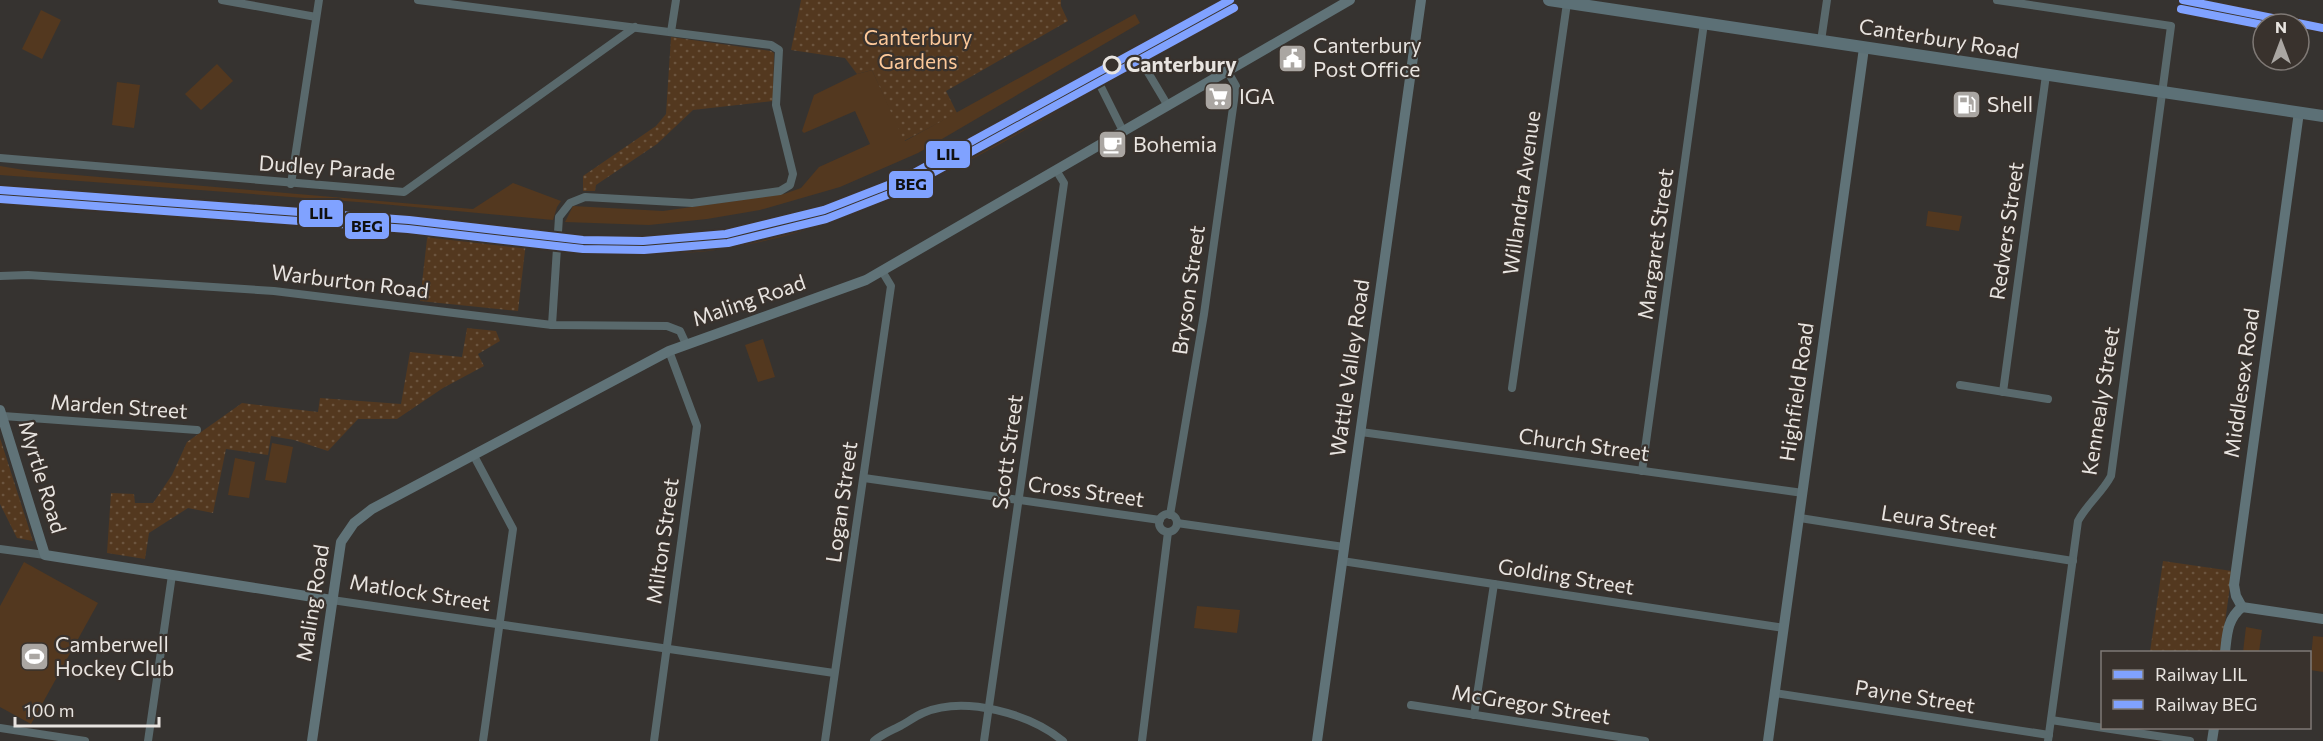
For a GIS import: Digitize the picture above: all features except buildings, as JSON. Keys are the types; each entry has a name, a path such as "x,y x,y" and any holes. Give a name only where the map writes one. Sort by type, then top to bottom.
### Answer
{"main road":[{"name":"Canterbury Road","path":"1549,0 2323,116"}],"street":[{"path":"222,0 316,17"},
{"path":"291,184 318,0"},
{"path":"418,0 777,47 776,105 794,174 790,185 780,191 692,203 585,197 570,202 559,217 552,325"},
{"path":"671,32 676,0"},
{"name":"Maling Road","path":"312,741 341,542 354,523 372,508 669,351 866,280 1350,0"},
{"name":"Wattle Valley Road","path":"1317,741 1421,0"},
{"path":"1821,41 1827,0"},
{"name":"Kennealy Street","path":"1997,0 2171,26 2111,476 2102,492 2087,505 2078,521 2048,738"},
{"name":"Willandra Avenue","path":"1512,388 1568,3"},
{"name":"Margaret Street","path":"1642,471 1704,23"},
{"name":"Dudley Parade","path":"0,158 404,192 635,27"},
{"path":"1123,131 1098,83 1187,34"},
{"name":"Highfield Road","path":"1768,741 1864,48"},
{"path":"1140,59 1168,106"},
{"name":"Bryson Street","path":"1170,515 1204,314 1236,86 1228,72"},
{"name":"Redvers Street","path":"2003,392 2046,75"},
{"name":"Middlesex Road","path":"2242,607 2236,596 2234,585 2299,112"},
{"name":"Scott Street","path":"984,741 1064,183 1056,170"},
{"name":"Logan Street","path":"825,741 891,286 882,271"},
{"name":"Warburton Road","path":"0,276 28,275 274,291 552,325 667,326 680,331 686,344"},
{"name":"Milton Street","path":"654,741 698,426 669,351"},
{"path":"1960,385 2048,399"},
{"name":"Marden Street","path":"1,413 197,430"},
{"name":"Myrtle Road","path":"1,413 45,555"},
{"name":"Church Street","path":"1361,432 1803,493"},
{"path":"474,456 513,529 483,741"},
{"name":"Cross Street","path":"864,478 1160,520"},
{"path":"1177,523 1175,530 1168,532 1162,530 1160,520 1164,515 1170,515 1177,523 1344,546"},
{"name":"Leura Street","path":"1800,518 2073,561"},
{"path":"1142,741 1168,532"},
{"name":"Matlock Street","path":"0,549 834,673"},
{"name":"Golding Street","path":"1342,561 1784,628"},
{"path":"148,741 172,575"},
{"path":"1474,715 1494,584"},
{"path":"2225,651 2233,614 2242,607 2323,619"},
{"name":"Payne Street","path":"1775,693 2048,738"},
{"name":"McGregor Street","path":"1410,705 1645,741"},
{"path":"874,741 924,712 968,707 989,708 1026,719 1051,731 1063,741"},
{"path":"2051,720 2101,728"},
{"path":"0,728 85,741"},
{"path":"2111,729 2190,741"}],"green space":[{"name":"Canterbury Gardens","path":"801,0 1061,0 1061,6 1068,21 946,91 957,113 904,141 872,70 857,74 845,58 791,50"},
{"path":"41,10 61,20 42,59 22,49"},
{"path":"1135,14 1140,23 918,153 840,187 760,210 707,219 649,225 565,222 573,206 663,211 784,194 801,188 819,167 870,144 855,111 804,133 802,131 814,95 857,74 872,70 905,141"},
{"path":"671,37 771,51 774,53 773,101 693,110 657,144 596,185 595,191 583,191 583,176 656,126 666,114"},
{"path":"217,64 233,81 201,110 185,94"},
{"path":"117,82 140,85 134,128 112,125"},
{"path":"1093,82 1097,89 963,164 870,207 822,225 773,239 723,249 684,253 644,253 565,246 565,242 655,244 699,240 744,234 831,213 914,179"},
{"path":"0,166 30,171 473,209 513,183 561,201 553,220 371,203 0,175"},
{"path":"0,195 364,220 470,231 550,242 550,244 428,230 104,205 44,202 0,203"},
{"path":"1928,211 1962,216 1959,231 1926,226"},
{"path":"428,230 526,242 518,311 420,301"},
{"path":"467,328 496,331 500,341 478,354 484,366 443,388 397,419 358,419 328,451 294,440 271,436 268,455 226,449 213,513 188,508 149,533 145,559 107,553 111,493 134,494 135,503 153,503 172,475 187,442 242,403 318,412 320,398 401,404 410,352 462,357"},
{"path":"763,339 775,377 758,382 745,345"},
{"path":"0,438 33,541 17,538 0,504"},
{"path":"272,443 293,447 286,483 265,480"},
{"path":"235,458 255,462 249,498 228,495"},
{"path":"2163,561 2232,571 2221,651 2150,651"},
{"name":"Camberwell Hockey Club","path":"24,562 98,603 31,724 0,707 0,606"},
{"path":"1197,606 1240,610 1237,633 1194,628"},
{"path":"2246,627 2262,630 2259,651 2243,651"},
{"path":"2313,636 2323,637 2323,672 2311,670"}],"rail line":[{"name":"LIL","path":"0,190 409,220 583,240 643,241 726,234 824,210 901,180 1230,0"},
{"name":"LIL","path":"2183,0 2323,28"},
{"name":"BEG","path":"0,199 408,229 583,249 644,250 728,243 826,219 905,188 1234,8"},
{"name":"BEG","path":"2181,9 2251,23"}],"place":[{"name":"Canterbury Post Office","path":"1292,58"},
{"name":"Canterbury","path":"1112,65"},
{"name":"IGA","path":"1218,97"},
{"name":"Shell","path":"1966,105"},
{"name":"Bohemia","path":"1112,145"},
{"name":"Camberwell Hockey Club","path":"34,657"}]}
